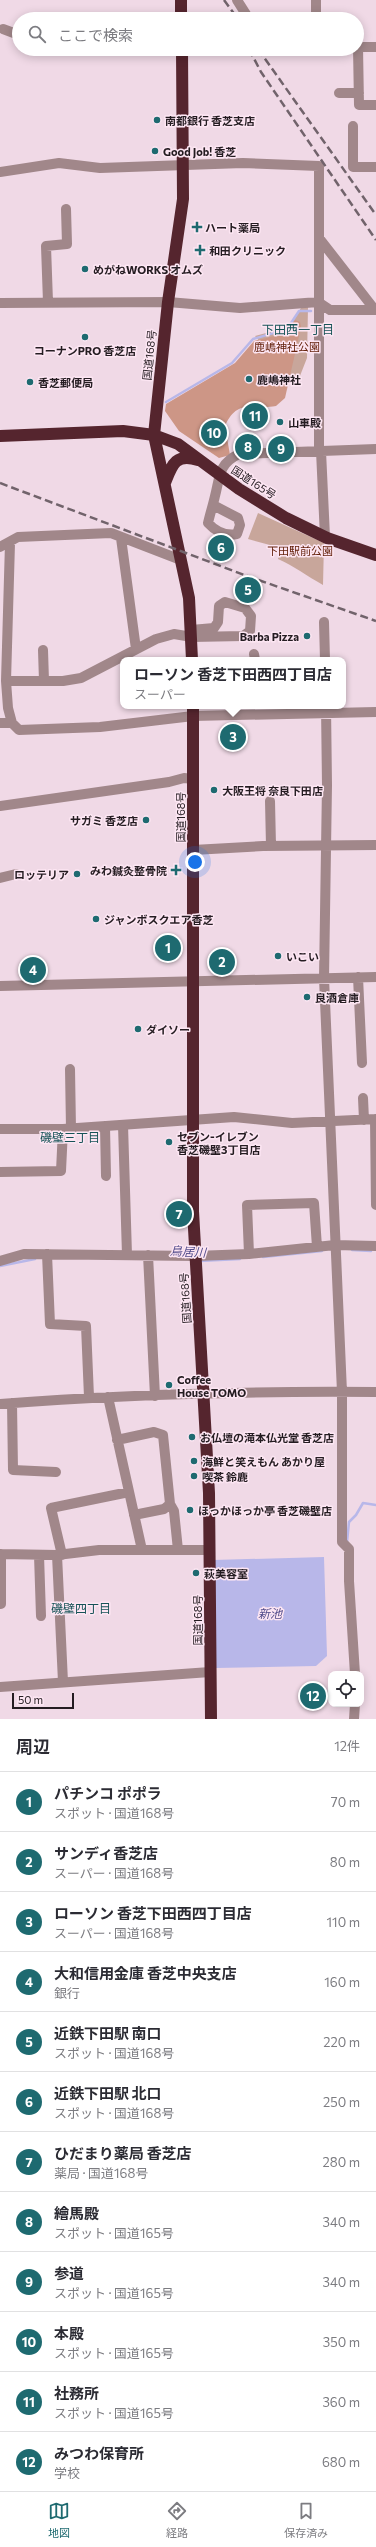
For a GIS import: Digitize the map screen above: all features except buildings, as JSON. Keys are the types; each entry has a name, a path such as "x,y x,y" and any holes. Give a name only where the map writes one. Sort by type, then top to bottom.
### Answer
{"highway":[{"path":"181,0 181,12"},
{"name":"国道168号","path":"182,56 182,199 168,302 154,435 189,598 192,657"},
{"name":"国道165号","path":"0,436 123,431 154,435 178,444 259,503 325,537 376,555"},
{"path":"165,483 171,465 176,460 191,457 198,460"},
{"name":"国道168号","path":"193,711 191,983 195,1261 206,1395 210,1550 211,1719"}],"street":[{"path":"237,0 245,12"},
{"path":"316,0 316,12"},
{"path":"3,29 12,32"},
{"path":"364,47 376,47"},
{"path":"357,56 359,105 376,105"},
{"path":"339,93 359,93"},
{"path":"353,126 353,166 376,167"},
{"path":"0,172 59,163 100,168 182,167 243,163 319,166 320,238 318,302 320,451 325,537"},
{"path":"48,302 46,246 67,244 66,209"},
{"path":"320,238 376,310"},
{"path":"0,303 168,302 240,308 318,302 330,310 376,310"},
{"path":"213,505 218,474 230,458 239,454 376,449"},
{"path":"0,547 10,543 18,537 111,533 181,560"},
{"path":"121,538 136,649"},
{"path":"10,543 3,656 8,708 12,723 19,730 100,727 193,711 326,710 376,712"},
{"path":"121,657 156,639 174,634 191,633 243,636 250,631 251,616 245,608 225,602 219,606 218,622 214,628 191,633"},
{"path":"324,622 325,657"},
{"path":"43,650 44,681"},
{"path":"6,681 44,681 81,678 120,657"},
{"path":"326,710 324,978 342,1392 342,1542 349,1549 349,1581 355,1671"},
{"path":"0,723 12,723"},
{"path":"0,806 169,782 184,778 193,779"},
{"path":"270,801 271,846"},
{"path":"193,850 271,846 376,845"},
{"path":"0,878 16,874"},
{"path":"358,977 362,1063"},
{"path":"0,986 191,983 376,977"},
{"path":"0,1172 60,1172 67,1129 70,1069"},
{"path":"363,1098 364,1120"},
{"path":"0,1129 67,1129 245,1117 292,1123 375,1119 376,1205"},
{"path":"123,1125 127,1255"},
{"path":"105,1126 106,1176"},
{"path":"249,1254 246,1205 314,1203 317,1247"},
{"path":"0,1262 24,1254 148,1255 195,1261 317,1247 335,1248 376,1246"},
{"path":"48,1254 50,1324 86,1326 89,1397"},
{"path":"148,1255 155,1396"},
{"path":"0,1404 89,1397 206,1395 294,1391 376,1392"},
{"path":"108,1397 142,1550"},
{"path":"12,1403 13,1470 56,1472"},
{"path":"118,1440 154,1432 163,1435 170,1504 174,1511 178,1550"},
{"path":"63,1682 60,1555 51,1508 129,1492"},
{"path":"134,1515 164,1509 170,1504"},
{"path":"2,1604 1,1554 60,1555 99,1550 210,1550"},
{"path":"39,1555 41,1616"},
{"path":"0,1686 210,1672"},
{"path":"354,1719 355,1707"}],"green space":[{"name":"鹿嶋神社公園","path":"308,307 307,358 296,386 255,336 288,327 301,308"},
{"name":"鹿嶋神社","path":"295,320 300,322 301,327 285,398 276,406 240,408 230,417 225,426 230,455 219,458 179,431 165,411 166,404 235,363 254,341 283,334"},
{"name":"下田駅前公園","path":"258,513 324,543 323,585 278,559 281,548 248,539"}],"water":[{"name":"新池","path":"324,1557 327,1656 316,1666 216,1668 213,1560"}],"waterway":[{"path":"166,402 232,363 253,339 287,329 299,311 311,311"},
{"name":"鳥居川","path":"352,1250 371,1251"},
{"name":"鳥居川","path":"263,1257 322,1251"},
{"name":"鳥居川","path":"0,1266 35,1259"},
{"name":"鳥居川","path":"199,1261 240,1259"},
{"path":"347,1542 349,1522 356,1515 363,1503 376,1505"}],"railway":[{"path":"224,0 233,12"},
{"path":"253,56 261,72 376,240"},
{"path":"263,56 376,215"},
{"path":"0,483 247,576 376,621"}],"place":[{"name":"南都銀行 香芝支店","path":"157,120"},
{"name":"Good Job! 香芝","path":"155,151"},
{"name":"ハート薬局","path":"197,227"},
{"name":"和田クリニック","path":"200,250"},
{"name":"めがねWORKS オムズ","path":"85,269"},
{"name":"コーナンPRO 香芝店","path":"85,337"},
{"name":"鹿嶋神社","path":"249,379"},
{"name":"香芝郵便局","path":"30,382"},
{"name":"社務所","path":"255,416"},
{"name":"山車殿","path":"280,422"},
{"name":"本殿","path":"214,433"},
{"name":"繪馬殿","path":"248,447"},
{"name":"参道","path":"281,449"},
{"name":"近鉄下田駅 北口","path":"221,548"},
{"name":"近鉄下田駅 南口","path":"248,590"},
{"name":"Barba Pizza","path":"307,636"},
{"name":"ローソン 香芝下田西四丁目店","path":"233,737"},
{"name":"大阪王将 奈良下田店","path":"214,790"},
{"name":"サガミ 香芝店","path":"146,820"},
{"name":"みわ鍼灸整骨院","path":"176,870"},
{"name":"ロッテリア","path":"77,874"},
{"name":"ジャンボスクエア香芝","path":"96,919"},
{"name":"パチンコ ポポラ","path":"168,948"},
{"name":"いこい","path":"278,956"},
{"name":"サンディ香芝店","path":"222,962"},
{"name":"大和信用金庫 香芝中央支店","path":"33,970"},
{"name":"良酒倉庫","path":"307,997"},
{"name":"ダイソー","path":"138,1029"},
{"name":"セブン-イレブン 香芝磯壁3丁目店","path":"169,1142"},
{"name":"ひだまり薬局 香芝店","path":"179,1214"},
{"name":"Coffee House TOMO","path":"169,1385"},
{"name":"お仏壇の滝本仏光堂 香芝店","path":"192,1437"},
{"name":"海鮮と笑えもん あかり屋","path":"194,1461"},
{"name":"喫茶 鈴鹿","path":"194,1476"},
{"name":"ほっかほっか亭 香芝磯壁店","path":"190,1510"},
{"name":"萩美容室","path":"196,1573"},
{"name":"みつわ保育所","path":"313,1696"}],"district":[{"name":"下田西一丁目","path":"298,329"},
{"name":"磯壁三丁目","path":"70,1137"},
{"name":"磯壁四丁目","path":"81,1608"}]}
